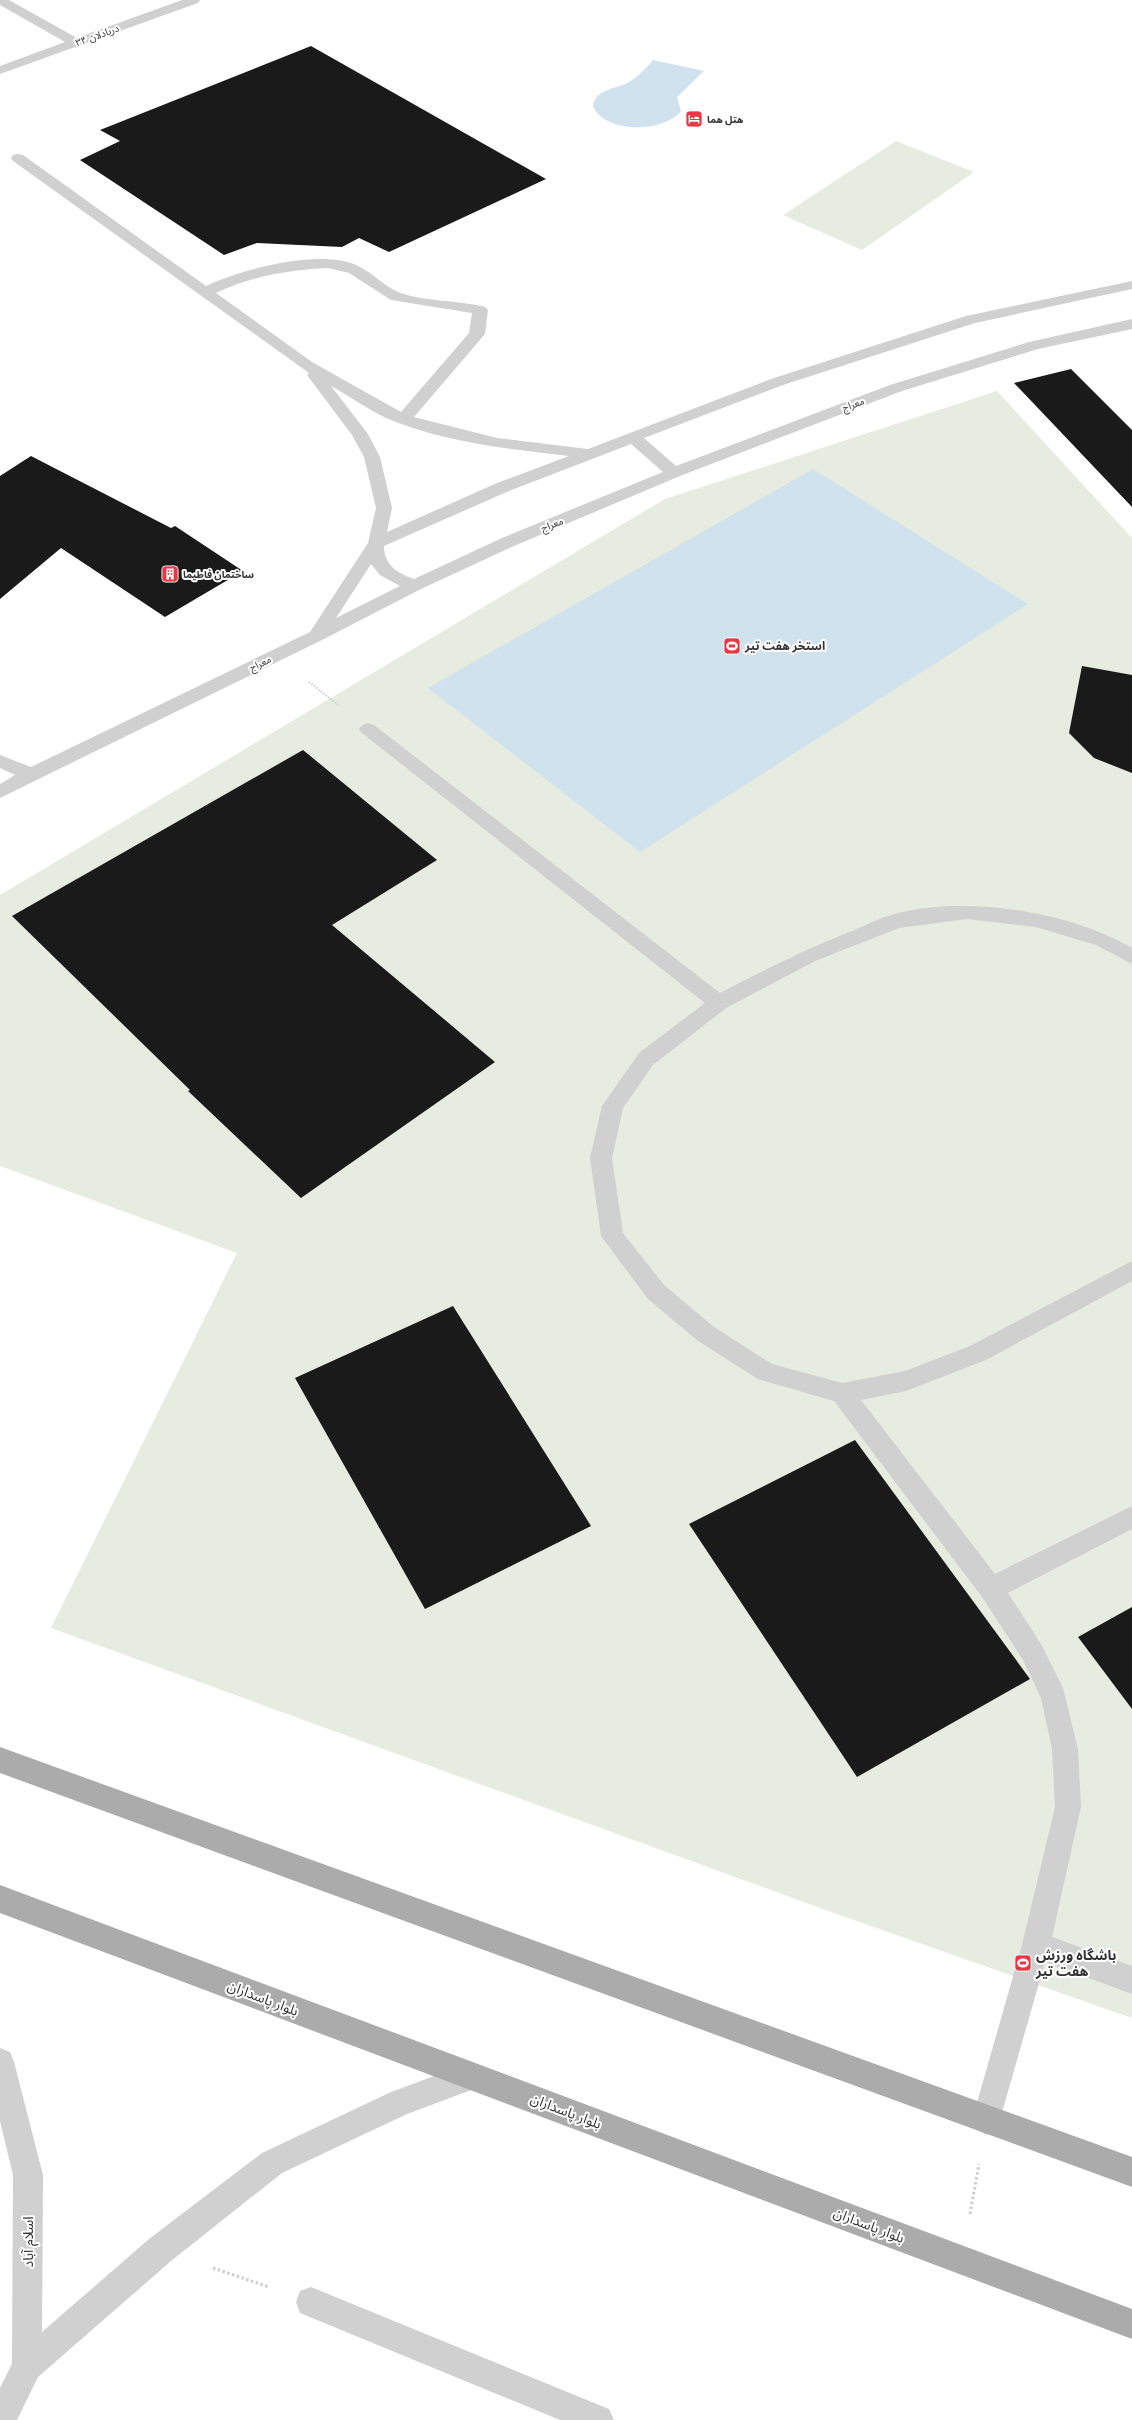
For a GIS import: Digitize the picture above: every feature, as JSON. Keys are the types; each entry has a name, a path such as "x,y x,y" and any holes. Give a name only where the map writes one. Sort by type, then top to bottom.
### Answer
{"main road":[{"path":"0,1760 1132,2172"},
{"name":"بلوار پاسداران","path":"0,1899 1132,2324"}],"street":[{"path":"0,0 76,43"},
{"name":"دریادلان ۳۴","path":"0,70 194,0"},
{"path":"149,4 162,11"},
{"path":"18,158 308,365 364,400 404,419 497,443 588,454"},
{"path":"205,292 231,280 263,271 287,266 328,264 354,269 396,297 480,310 477,334 404,419"},
{"path":"316,636 376,543 503,487 777,382 971,319 1132,285"},
{"name":"معراج","path":"0,792 31,774 316,636 415,585 508,542 674,473 896,388 1034,345 1132,324"},
{"path":"308,365 360,434 372,457 384,508 376,543 375,553 378,564 387,574 415,585"},
{"path":"633,437 674,473"},
{"path":"368,729 719,1003"},
{"path":"0,761 31,774"},
{"path":"1132,957 1103,940 1036,920 967,912 896,921 808,956 719,1003 646,1059 613,1106 601,1158 612,1236 656,1292 706,1334 766,1372 842,1393 906,1381 978,1354 1132,1270"},
{"path":"842,1393 991,1589 1032,1652 1054,1697 1065,1749 1068,1807 1036,1945 987,2120"},
{"path":"991,1589 1132,1517"},
{"path":"1036,1945 1132,1980"},
{"name":"اسلام آباد","path":"0,2062 28,2175 27,2366 1,2420"},
{"path":"27,2366 160,2250 272,2163 401,2102 472,2076"},
{"path":"312,2302 598,2420"}],"path":[{"path":"275,656 368,729"},
{"path":"962,2260 987,2120"},
{"path":"160,2250 312,2302"}],"shaded area":[{"path":"896,141 974,172 862,250 783,215"},
{"path":"997,391 1132,538 1132,2018 834,1913 51,1628 237,1253 0,1166 0,895 665,499"}],"water":[{"path":"653,60 704,71 677,97 681,111 673,118 662,123 635,127 622,126 609,122 600,115 593,106 599,95 632,80"},
{"name":"استخر هفت تیر","path":"813,469 1028,604 640,852 428,688"}],"building":[{"path":"311,46 546,179 389,252 359,238 342,247 257,243 224,255 80,160 120,141 100,130"},
{"path":"1071,369 1132,430 1132,507 1014,383"},
{"path":"31,456 171,528 175,526 243,571 165,617 61,548 0,599 0,476"},
{"path":"1082,666 1132,675 1132,773 1094,758 1069,733"},
{"path":"303,750 437,860 332,925 495,1062 301,1198 188,1091 190,1090 12,916"},
{"path":"453,1306 591,1526 425,1609 295,1378"},
{"path":"855,1440 1030,1679 857,1777 689,1524"},
{"path":"1132,1607 1132,1709 1078,1637"}],"place":[{"name":"هتل هما","path":"694,119"},
{"name":"ساختمان فاطیما","path":"170,574"},
{"name":"استخر هفت تیر","path":"732,646"},
{"name":"باشگاه ورزش هفت تیر","path":"1023,1963"}]}
